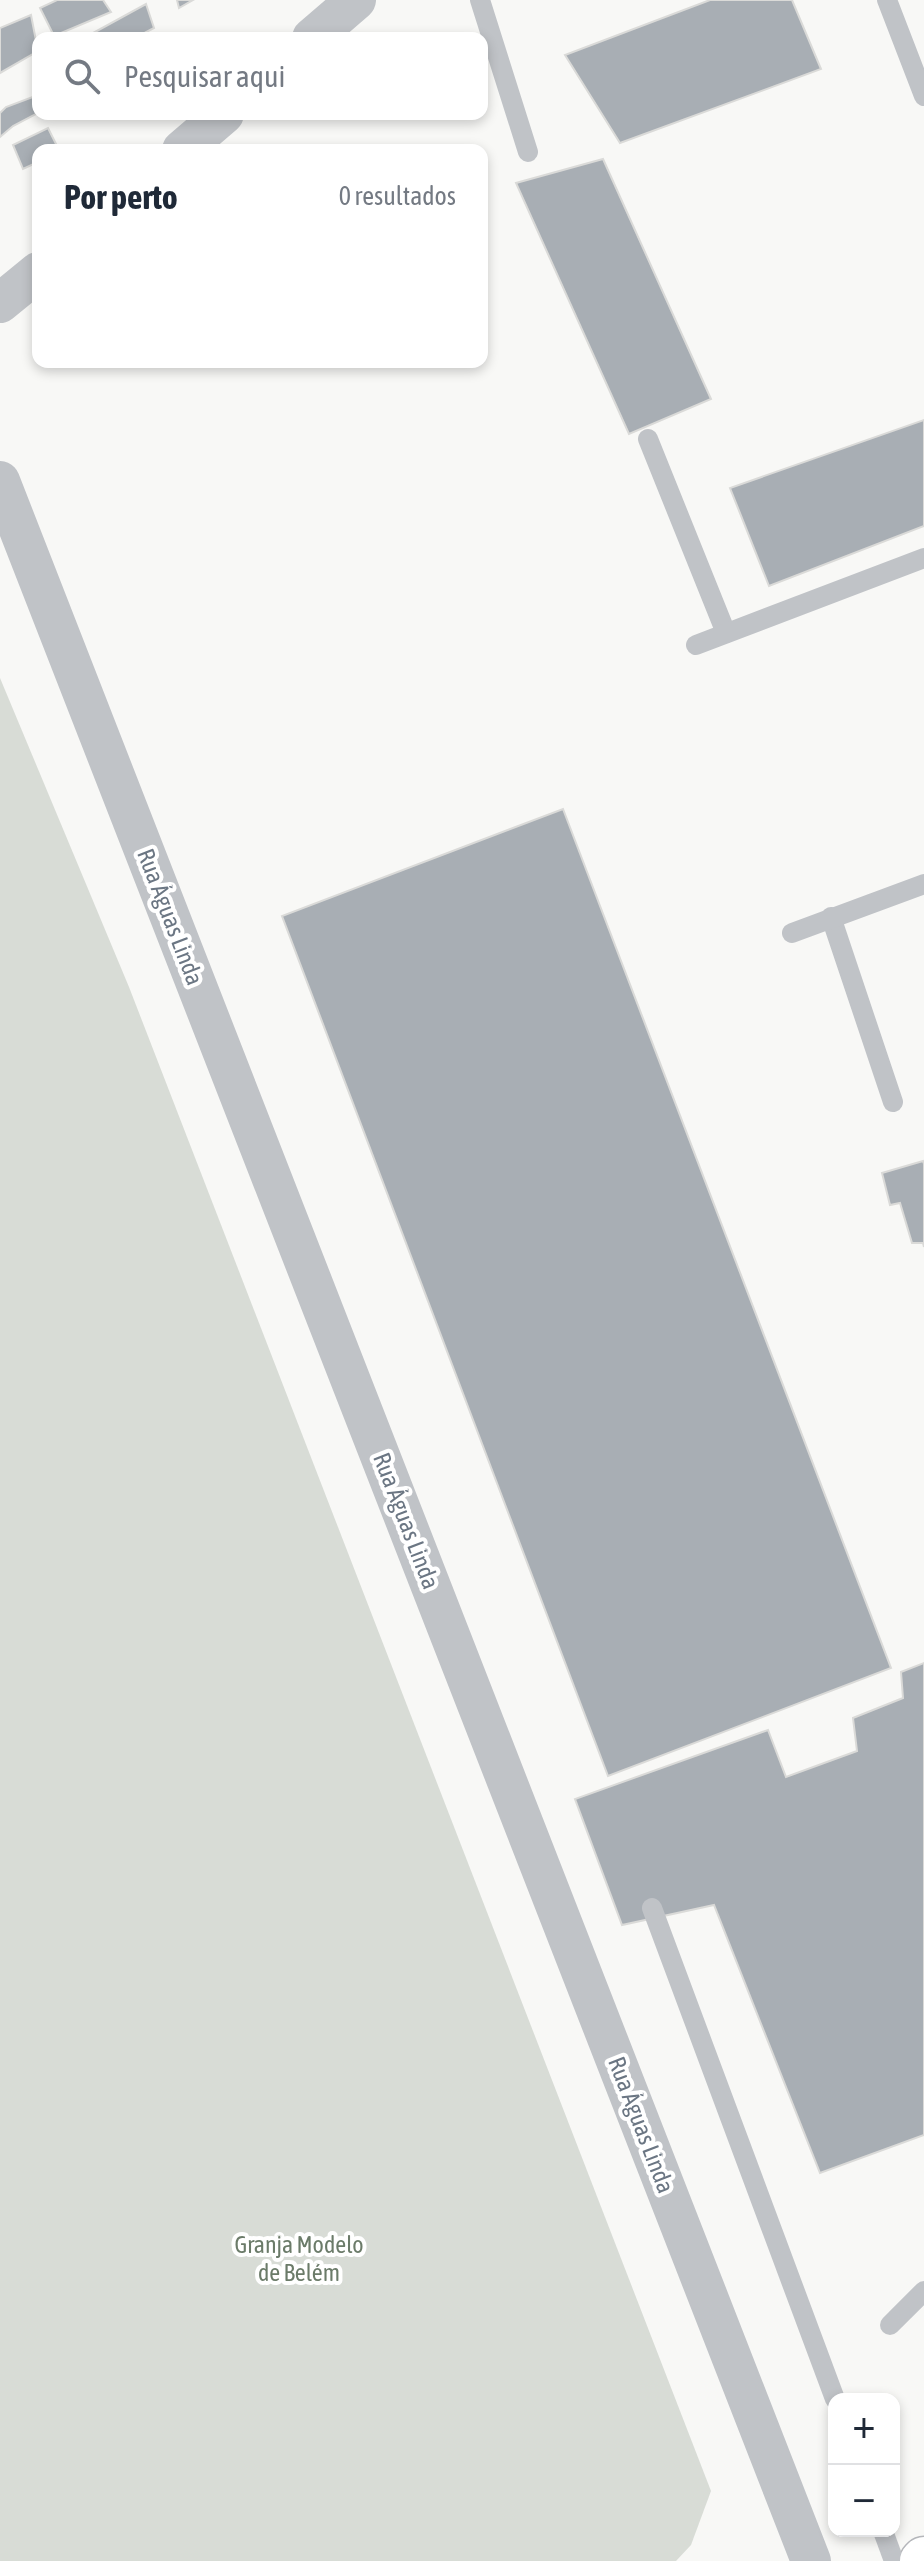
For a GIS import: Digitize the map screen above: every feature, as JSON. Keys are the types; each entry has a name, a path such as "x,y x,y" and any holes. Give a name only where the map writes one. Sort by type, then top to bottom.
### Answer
{"street":[{"path":"319,32 356,0"},
{"path":"189,144 217,120"},
{"path":"0,303 32,277"},
{"name":"Rua Águas Linda","path":"0,481 811,2561"}],"lane":[{"path":"480,0 528,152"},
{"path":"887,0 924,96"},
{"path":"648,439 726,633"},
{"path":"696,645 924,558"},
{"path":"792,933 924,884"},
{"path":"831,917 893,1102"},
{"path":"652,1908 833,2393"},
{"path":"890,2325 924,2291"},
{"path":"885,2537 894,2561"}],"green space":[{"name":"Granja Modelo de Belém","path":"0,678 129,987 711,2491 691,2545 676,2561 0,2561"}],"building":[{"path":"57,0 103,0 111,12 64,32 52,32 40,8"},
{"path":"177,0 193,0 179,8"},
{"path":"710,0 792,0 821,69 620,143 565,55"},
{"path":"146,4 154,28 146,32 95,32"},
{"path":"31,15 34,32 32,54 0,73 0,28"},
{"path":"32,97 32,116 0,137 0,113 6,107"},
{"path":"48,128 56,144 32,144 32,165 23,169 13,145"},
{"path":"603,159 711,399 629,434 516,183"},
{"path":"924,420 924,526 769,586 730,488"},
{"path":"563,809 891,1668 608,1776 282,916"},
{"path":"923,1161 924,1247 923,1243 912,1243 900,1203 890,1205 882,1173"},
{"path":"924,1663 924,2135 820,2173 714,1905 622,1925 575,1799 768,1730 786,1777 857,1751 853,1718 903,1698 901,1672"}]}
